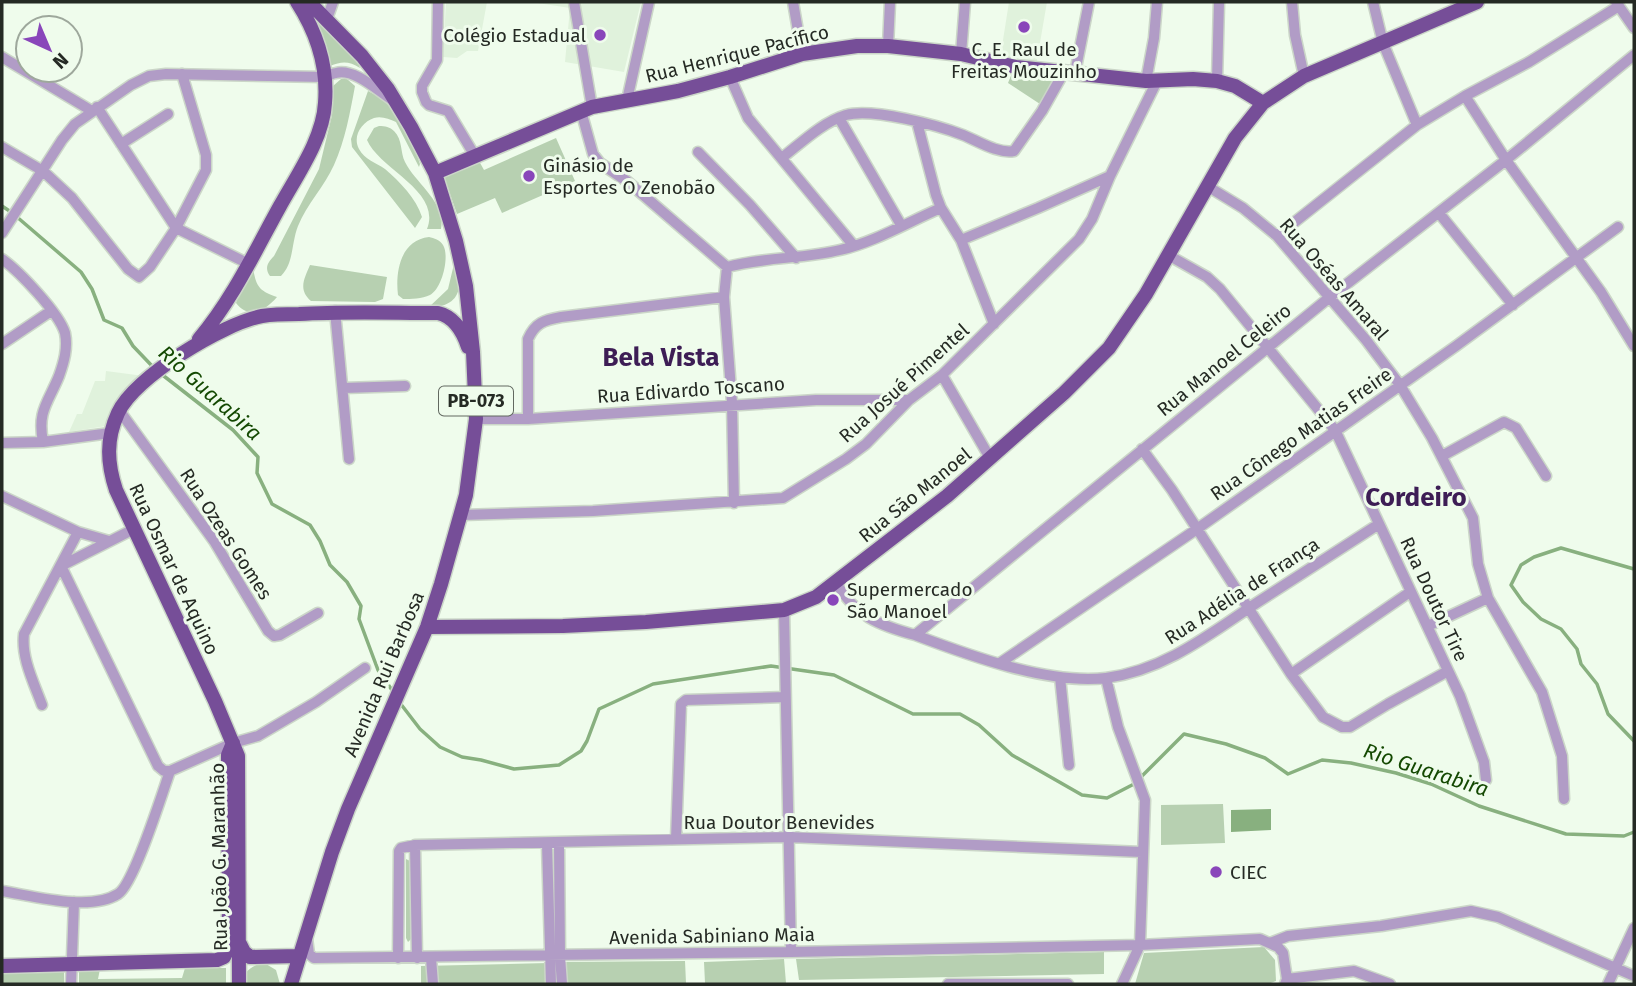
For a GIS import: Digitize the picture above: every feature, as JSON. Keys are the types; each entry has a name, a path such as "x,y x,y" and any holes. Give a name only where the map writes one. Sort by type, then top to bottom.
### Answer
{"main road":[{"name":"Rua Osmar de Aquino","path":"179,356 204,332 227,302 307,157 321,125 325,106 325,77 319,47 297,2"},
{"name":"PB-073","path":"309,2 327,19"},
{"name":"Rua São Manoel","path":"427,627 564,626 784,610 816,597 907,529 1064,393 1109,348 1146,294 1235,138 1263,103 1304,76 1477,2"},
{"name":"Avenida Rui Barbosa","path":"298,956 344,820 427,627 462,515 476,419 473,361 462,261 435,173 396,103 362,56 327,19"},
{"name":"Rua Henrique Pacífico","path":"435,173 586,109 678,91 802,54 844,47 888,46 961,54 1016,67 1069,73 1152,80 1217,81 1235,86 1263,103"},
{"path":"227,302 241,322"},
{"name":"Rua Osmar de Aquino","path":"233,743 112,477 108,452 110,433 119,410 150,378 179,356 219,331 263,316 335,311 446,315 461,330 473,361"},
{"name":"Rua João G. Maranhão","path":"233,743 238,756 240,984"},
{"name":"Rua João G. Maranhão","path":"72,964 217,960 226,955 229,946 228,755 233,743"},
{"path":"239,942 244,953 250,957 298,956"},
{"name":"PB-073","path":"290,984 298,956"},
{"path":"2,966 72,964"}],"street":[{"path":"327,19 332,2"},
{"path":"438,2 437,60 422,86 422,92 426,102 442,108 453,118 475,156"},
{"path":"574,2 593,154 600,163 628,182 727,267"},
{"path":"627,100 649,2"},
{"path":"793,2 802,54"},
{"path":"888,46 890,2"},
{"path":"961,54 965,2"},
{"path":"783,157 839,118 867,114 936,125 1002,150 1014,151 1069,73 1089,2"},
{"name":"Rua Josué Pimentel","path":"462,515 593,511 783,498 866,444 909,400 942,375 1079,239 1092,219 1152,80 1157,2"},
{"path":"1217,81 1219,2"},
{"path":"1292,2 1295,36 1304,76"},
{"path":"1373,2 1383,43 1417,125"},
{"path":"1277,236 1417,125 1529,62 1617,4 1634,28"},
{"name":"Rua Manoel Celeiro","path":"915,635 1268,347 1506,160 1634,55"},
{"path":"2,57 95,109 176,228 249,264"},
{"path":"5,228 68,132 95,109 149,76 182,74 325,77 345,72 396,103"},
{"path":"2,146 43,171 72,198 128,269 139,277 144,274 176,228 204,176 207,163 182,74"},
{"path":"730,77 748,118 854,246"},
{"path":"1465,96 1506,160 1578,258 1634,346"},
{"path":"121,144 168,114"},
{"path":"839,118 901,225"},
{"path":"917,122 941,208 961,240 994,324"},
{"path":"698,152 750,205 796,258"},
{"path":"961,240 1110,176"},
{"name":"Rua Oséas Amaral","path":"1207,186 1243,208 1277,236 1330,297 1400,386 1442,456 1474,518 1478,564 1488,598 1542,692 1562,757 1564,799"},
{"path":"727,267 746,262 796,258 854,246 941,208"},
{"path":"1439,213 1513,305"},
{"name":"Rua Cônego Matias Freire","path":"1000,663 1197,530 1618,227"},
{"name":"Rua Doutor Tire","path":"1168,255 1207,277 1335,430 1474,730 1484,762 1486,780"},
{"path":"2,259 19,273 51,311 64,332 66,346 57,380 41,413 43,442"},
{"path":"727,267 724,297 732,404 734,502"},
{"path":"527,419 528,339 533,327 545,320 561,317 724,297"},
{"path":"2,344 51,311"},
{"path":"335,311 349,459"},
{"path":"942,375 990,458"},
{"path":"344,388 405,386"},
{"name":"Rua Edivardo Toscano","path":"476,419 527,419 816,400 909,400"},
{"name":"Rua Ozeas Gomes","path":"119,410 214,541 268,631 274,636 280,635 318,612"},
{"path":"1442,456 1504,422 1516,428 1546,477"},
{"path":"2,443 43,442 110,433"},
{"path":"1142,449 1323,716 1342,727 1350,727 1448,670"},
{"path":"2,496 78,532 109,541"},
{"name":"Rua Adélia de França","path":"915,635 1000,663 1060,677 1106,678 1170,659 1188,650 1379,524"},
{"path":"61,566 134,529"},
{"path":"42,705 23,644 24,634 78,532"},
{"path":"61,566 158,766 164,771 170,771 233,743 258,736 316,702 365,668"},
{"path":"836,583 850,605 860,613 915,635"},
{"path":"1292,674 1410,592"},
{"path":"1428,626 1488,598"},
{"path":"784,610 791,952"},
{"path":"1060,677 1069,765"},
{"path":"1106,678 1118,727 1145,800 1146,814 1142,852 1140,945 1122,984"},
{"path":"676,839 681,704 686,700 785,697"},
{"path":"2,891 74,902 112,897 126,886 170,771"},
{"name":"Rua Doutor Benevides","path":"415,845 789,837 1142,852"},
{"path":"551,984 555,956 553,844"},
{"path":"398,958 399,851 401,848 415,845 417,958"},
{"path":"71,984 74,902"},
{"name":"Avenida Sabiniano Maia","path":"306,933 309,954 314,958 1140,945 1259,939 1270,943 1289,936 1381,926 1471,911 1499,917 1634,976"},
{"path":"1608,984 1634,928"},
{"path":"1270,943 1283,953 1286,981 1354,971 1390,984"},
{"path":"555,956 562,984"},
{"path":"431,958 433,984"},
{"path":"948,984 1068,984"}],"shaded area":[{"name":"Colégio Estadual","path":"446,2 487,2 478,51 467,51 457,58 443,57"},
{"name":"Colégio Estadual","path":"531,2 641,2 624,72 565,62 570,8"},
{"name":"C. E. Raul de Freitas Mouzinho","path":"1009,2 1047,2 1036,66 1000,59"},
{"path":"311,10 357,58 360,68 345,62 330,66"},
{"path":"1012,73 1056,77 1040,104 1008,83"},
{"path":"341,79 347,79 355,86 338,156 298,226 285,271 281,276 270,276 267,270 269,263 319,169 332,115 333,86"},
{"path":"368,91 389,102 412,140 419,167 396,122 391,120 377,117 370,120 359,130 357,144 364,156 385,169 412,197 422,217 415,228 352,147 351,139"},
{"path":"374,128 389,128 397,135 405,162 439,210 441,229 427,229 429,215 426,203 407,181 374,151 367,140"},
{"name":"Ginásio de Esportes O Zenobão","path":"556,138 575,181 502,213 495,198 457,214 444,177 479,161 484,170"},
{"path":"429,237 440,242 445,250 441,279 430,295 403,299 398,295 397,286 402,258 412,244"},
{"path":"454,264 459,282 456,295 446,304 428,308 448,289"},
{"path":"310,265 387,277 383,299 375,302 311,301 303,288"},
{"path":"253,268 259,287 277,297 257,312 246,311 236,303"},
{"path":"106,371 144,376 106,426 69,432 77,414 82,414 95,381 105,381"},
{"path":"1223,804 1225,843 1161,845 1161,805"},
{"path":"1271,809 1271,830 1231,832 1231,810"},
{"path":"406,859 410,861 411,939 408,942 406,938"},
{"path":"1264,947 1275,960 1276,981 1268,984 1135,984 1144,953"},
{"path":"1104,952 1104,974 799,980 796,959"},
{"path":"784,959 786,983 705,983 704,962"},
{"path":"685,961 686,983 566,984 562,962"},
{"path":"548,963 549,984 421,984 421,966"},
{"path":"259,964 266,964 276,970 280,984 242,984 247,971"},
{"path":"185,968 226,968 226,984 79,984 79,970 100,969 98,979 182,978"},
{"path":"64,971 64,984 2,984 2,972"}],"waterway":[{"name":"Rio Guarabira","path":"2,206 11,212"},
{"name":"Rio Guarabira","path":"17,217 81,272 92,289 104,320 122,328 133,346 154,368"},
{"name":"Rio Guarabira","path":"160,373 233,430 258,457 257,473 272,504 310,525 330,565 347,582 361,606 359,619 378,670 394,693"},
{"name":"Rio Guarabira","path":"1634,569 1561,548 1534,557 1521,565 1511,585 1523,602 1541,619 1561,629 1577,649 1581,664 1597,684 1608,714 1634,741"},
{"name":"Rio Guarabira","path":"400,703 420,729 440,747 462,757 514,769 559,765 581,751 599,709 653,684 771,666 834,675 913,714 960,714 979,725 1012,755 1082,795 1107,798 1134,784 1184,734 1226,744 1265,758 1288,774 1322,760 1351,763 1431,784 1479,806 1566,834 1624,836 1634,832"}],"place":[{"name":"C. E. Raul de Freitas Mouzinho","path":"1024,27"},
{"name":"Colégio Estadual","path":"600,35"},
{"name":"Ginásio de Esportes O Zenobão","path":"529,176"},
{"name":"Supermercado São Manoel","path":"833,600"},
{"name":"CIEC","path":"1216,872"}],"district":[{"name":"Bela Vista","path":"661,357"},
{"name":"Cordeiro","path":"1416,497"}]}
